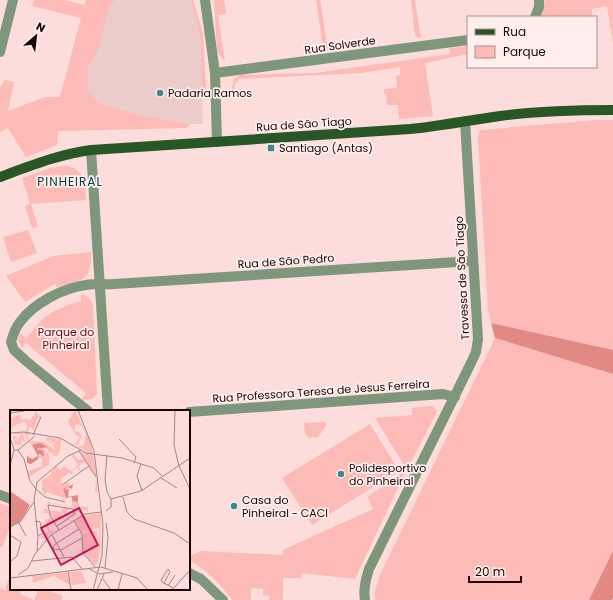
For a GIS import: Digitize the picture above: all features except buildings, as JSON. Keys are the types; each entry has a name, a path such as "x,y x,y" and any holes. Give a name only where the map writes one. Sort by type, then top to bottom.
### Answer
{"main road":[{"name":"Rua de São Tiago","path":"0,177 56,157 91,150 437,126 465,121 541,112 613,110"}],"street":[{"path":"0,52 13,0"},
{"path":"204,0 215,73 217,142"},
{"path":"535,16 539,7 539,0"},
{"name":"Rua Solverde","path":"215,73 467,40"},
{"name":"Travessa de São Tiago","path":"366,600 364,595 369,569 455,397 473,358 478,339 465,121"},
{"path":"91,150 108,410"},
{"name":"Rua de São Pedro","path":"87,410 26,361 14,350 11,342 19,323 28,313 58,294 73,288 100,284 122,284 474,261"},
{"name":"Rua Professora Teresa de Jesus Ferreira","path":"190,412 443,394 455,397"},
{"path":"0,495 10,499"},
{"path":"190,574 201,579 223,600"}],"shaded area":[{"name":"Padaria Ramos","path":"86,0 191,0 200,35 203,124 189,124 186,128 60,97"},
{"path":"491,323 613,350 613,374 495,338"},
{"path":"613,551 613,598 612,600 589,600"}],"green space":[{"path":"34,0 66,0 84,5 86,0 115,0 109,8 99,48 88,68 88,91 98,103 141,116 189,124 189,126 186,128 58,131 57,145 26,157 8,128 0,132 0,87 5,80 14,82 8,111 45,97 60,97 81,18 32,6"},
{"path":"191,0 193,0 203,33 206,90 202,90 200,35"},
{"path":"214,0 224,0 226,14 218,15 225,61 217,51"},
{"path":"316,0 320,0 328,50 324,50 323,48"},
{"path":"411,0 415,0 421,38 418,38 415,35"},
{"path":"545,0 613,0 613,43 607,6 592,9 592,16 541,16"},
{"path":"467,46 467,54 425,63 433,116 399,119 398,105 387,105 384,89 397,88 396,76 400,75 400,67 361,73 239,79 235,84 233,97 230,97 234,79 240,75 315,73 450,54 450,48"},
{"path":"595,120 613,120 613,350 491,323 488,309 478,138 480,130"},
{"path":"64,166 76,169 80,173 84,182 86,200 31,204 38,227 32,228 25,206 30,204 22,178 50,168"},
{"path":"28,230 37,253 11,262 3,237"},
{"path":"91,252 91,263 87,275 84,278 58,288 55,284 25,302 6,276 53,256"},
{"name":"Parque do Pinheiral","path":"81,294 88,298 93,305 97,393 94,398 86,400 82,399 86,393 26,343 22,348 18,340 21,333 26,338 47,316 61,308 81,301"},
{"path":"495,338 613,374 613,551 589,600 375,600 375,591 380,575"},
{"path":"431,406 435,408 437,412 404,475 355,579 301,573 301,578 283,578 283,600 269,600 270,596 263,595 263,589 251,588 251,600 232,600 213,578 190,561 190,556 200,551 283,555 283,550 373,509 367,497 402,473 404,465 375,418 412,415 412,408"},
{"path":"326,422 326,426 318,437 308,438 305,433 304,423"},
{"name":"Polidesportivo do Pinheiral","path":"370,424 399,471 312,525 282,478"},
{"path":"0,503 10,507 10,527 2,548 0,547"},
{"path":"8,580 10,581 10,590 22,590 20,594 34,600 0,600 0,588 5,590"},
{"path":"39,590 47,590 63,596 61,600 34,600"}],"place":[{"name":"Padaria Ramos","path":"160,93"},
{"name":"Santiago (Antas)","path":"271,148"},
{"name":"Polidesportivo do Pinheiral","path":"341,474"},
{"name":"Casa do Pinheiral - CACI","path":"234,506"}],"district":[{"name":"PINHEIRAL","path":"70,182"}]}
